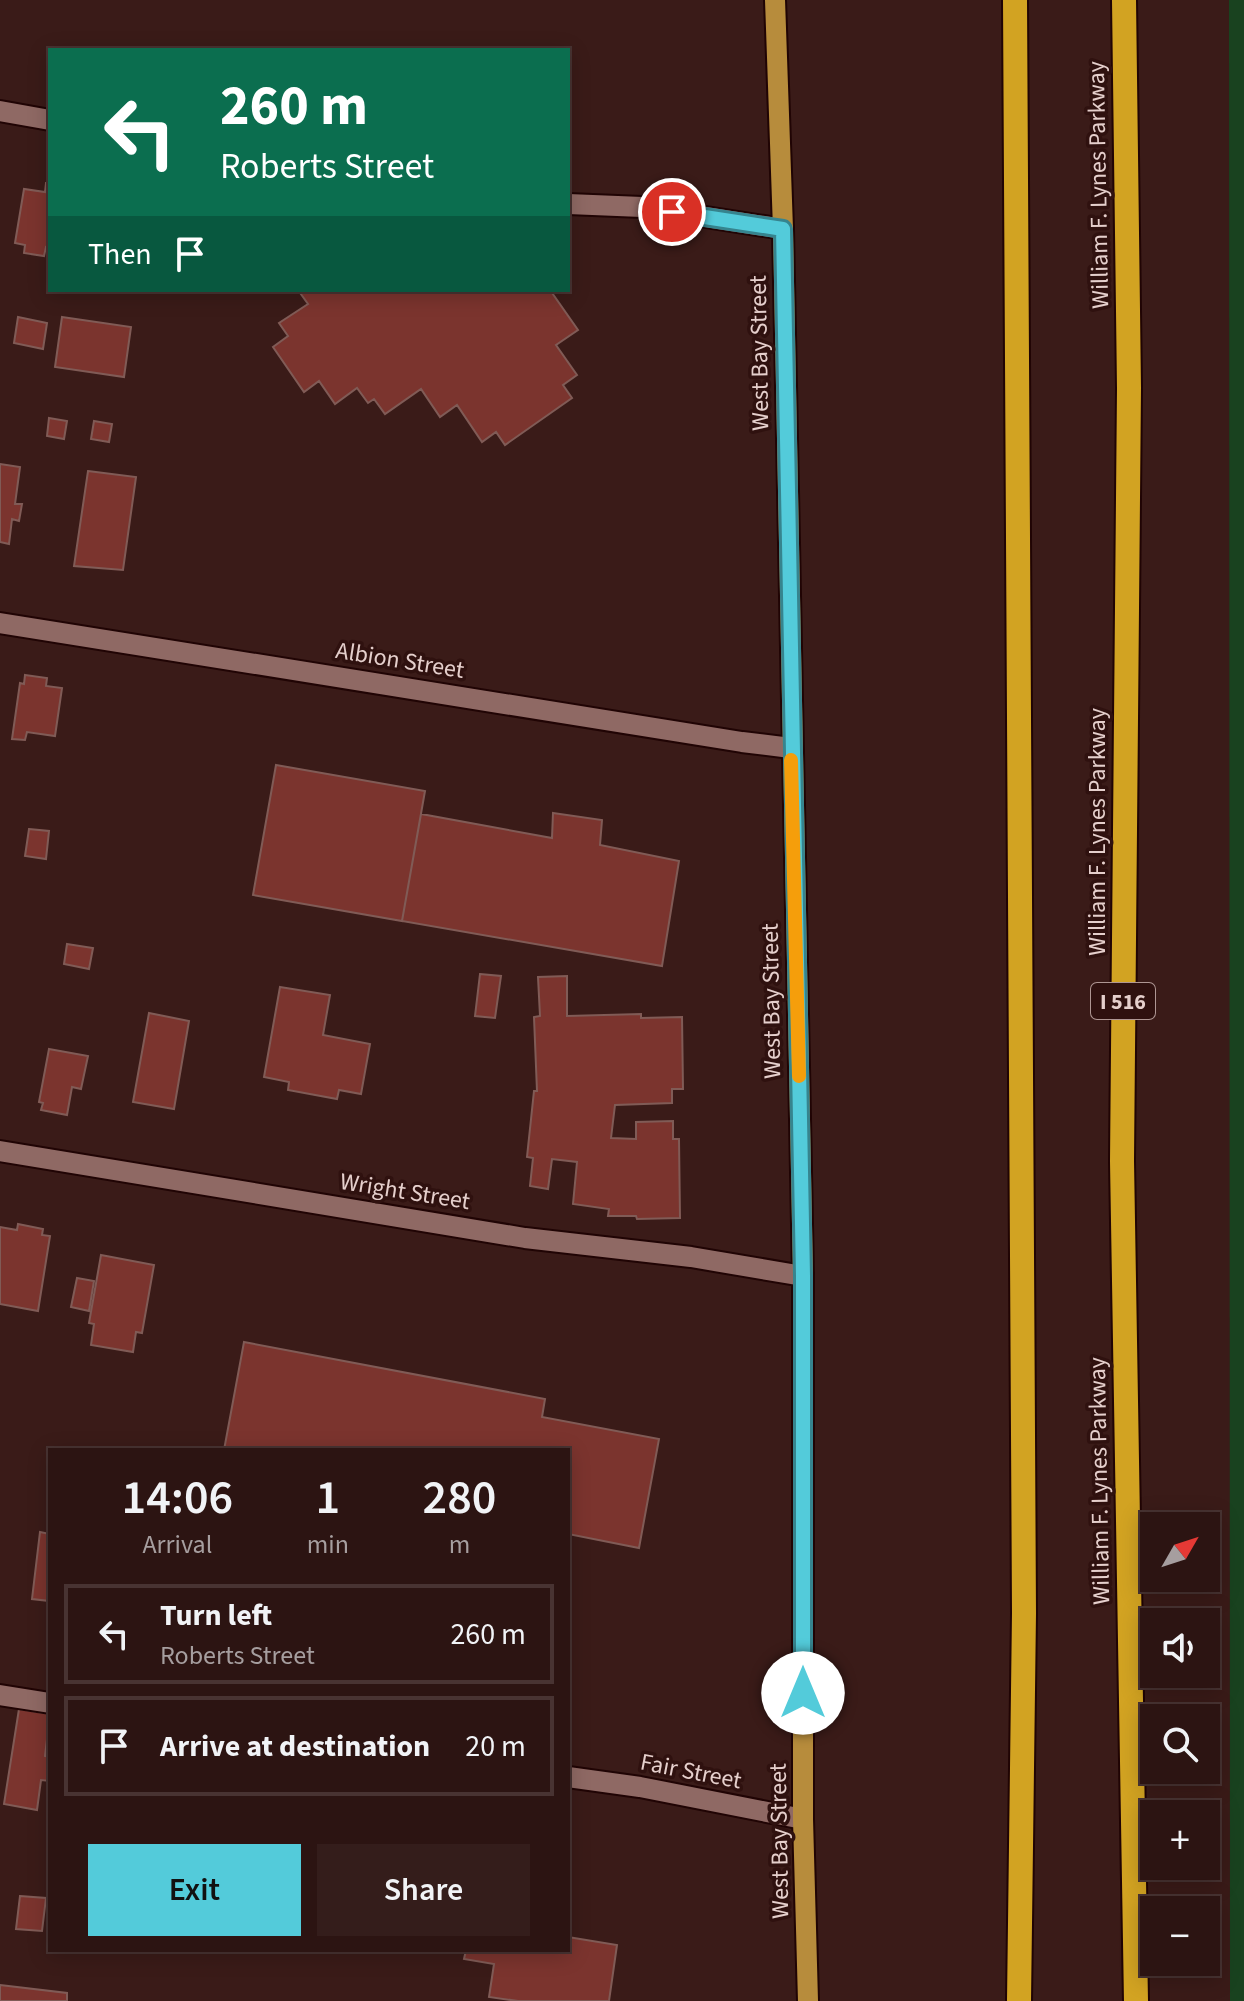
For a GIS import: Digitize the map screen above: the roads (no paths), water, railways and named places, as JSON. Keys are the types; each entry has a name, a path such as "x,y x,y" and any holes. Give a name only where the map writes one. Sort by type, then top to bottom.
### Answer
{"highway":[{"path":"1015,0 1024,1613 1019,2001"},
{"name":"William F. Lynes Parkway","path":"1124,0 1129,388 1122,1161 1136,2001"}],"main road":[{"name":"West Bay Street","path":"775,0 783,229 803,1276 803,1819 808,2001"}],"street":[{"path":"0,111 48,120"},
{"path":"570,204 642,207 783,229"},
{"name":"Albion Street","path":"0,623 791,748"},
{"name":"Wright Street","path":"0,1151 525,1238 691,1257 803,1276"},
{"path":"0,1695 48,1703"},
{"name":"Fair Street","path":"570,1777 640,1787 803,1819"}]}
